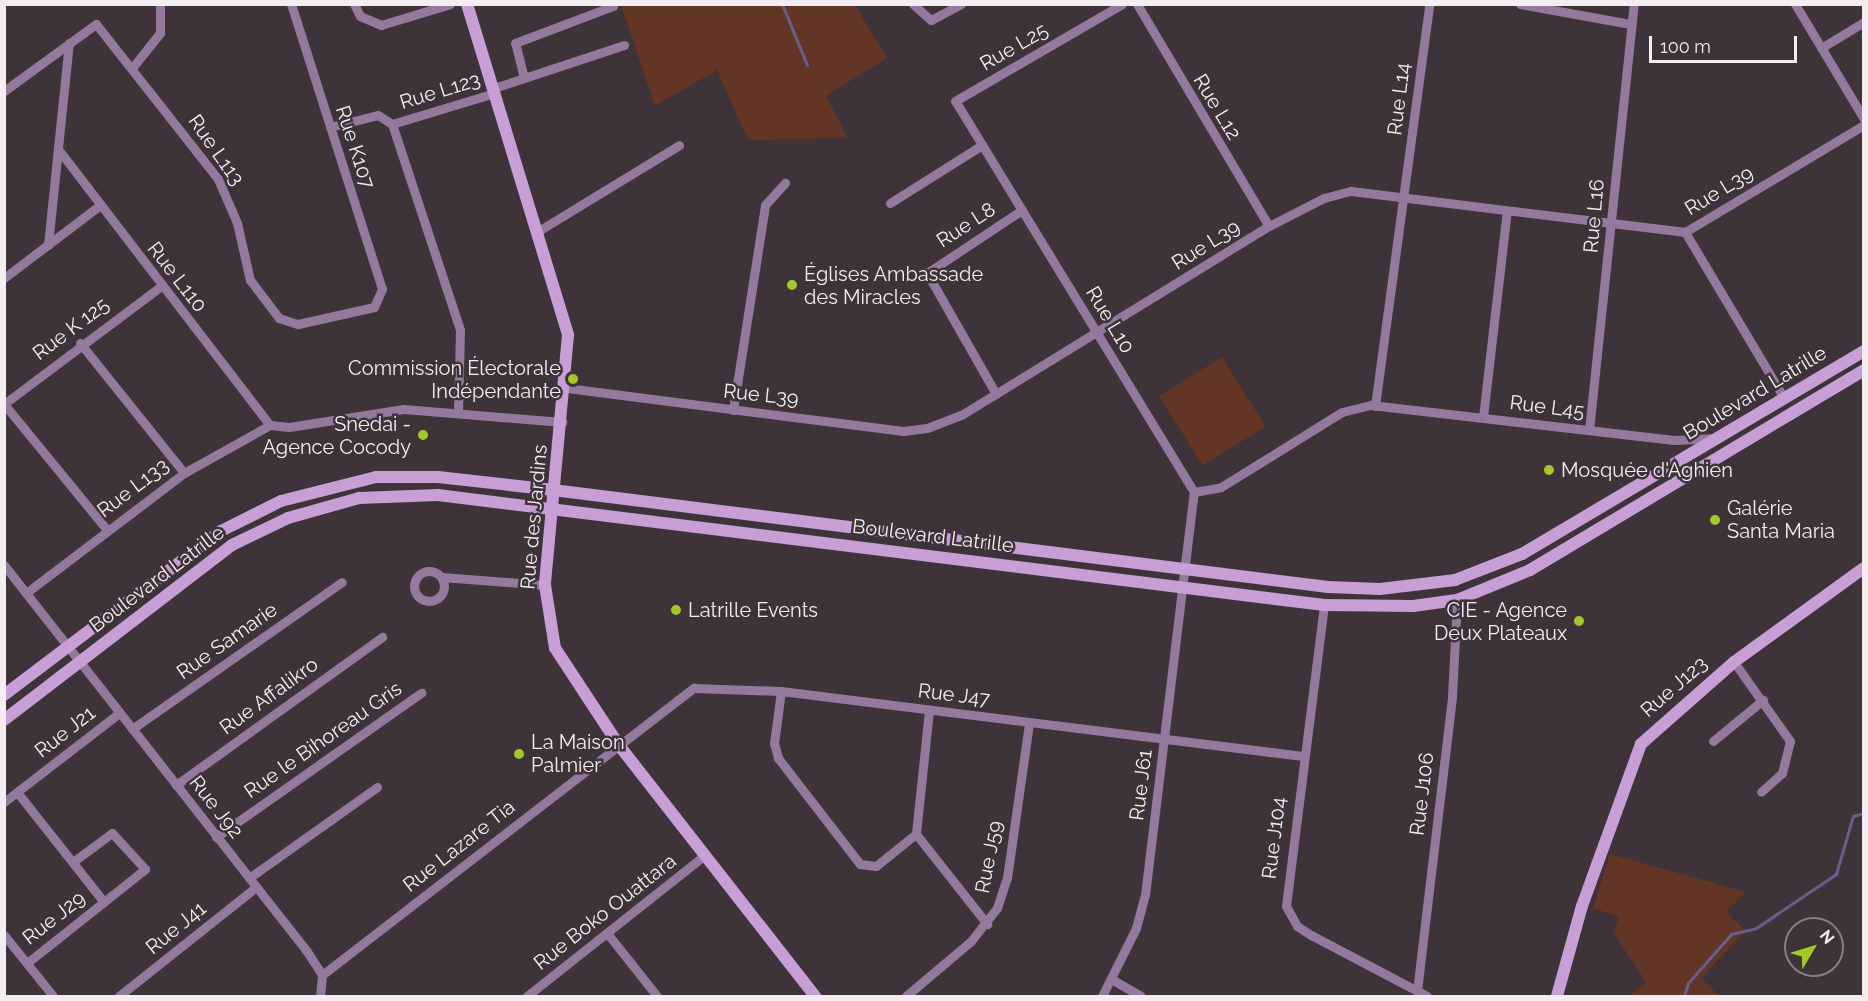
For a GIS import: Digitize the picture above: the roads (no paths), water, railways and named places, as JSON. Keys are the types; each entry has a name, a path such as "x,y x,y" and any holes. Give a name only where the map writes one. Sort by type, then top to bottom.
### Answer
{"main road":[{"name":"Rue des Jardins","path":"467,4 540,230 568,335 567,388 553,490 545,585 552,638 564,667 618,744 810,995"},
{"name":"Boulevard Latrille","path":"4,695 221,531 316,490 400,476 553,490 1356,588 1455,580 1522,554 1863,351"},
{"name":"Boulevard Latrille","path":"4,720 232,545 321,506 401,494 1185,585 1324,605 1380,608 1457,600 1530,570 1863,370"},
{"name":"Rue J123","path":"1557,996 1631,759 1658,724 1734,662 1863,568"}],"street":[{"path":"132,68 160,33 160,4"},
{"name":"Rue K107","path":"291,4 381,300"},
{"path":"354,4 360,16 381,25 450,4"},
{"path":"913,4 931,20 961,4"},
{"name":"Rue L25","path":"956,101 1122,4"},
{"name":"Rue L12","path":"1137,4 1269,226"},
{"name":"Rue L14","path":"1373,405 1406,198 1429,4"},
{"path":"1520,4 1630,24"},
{"name":"Rue L16","path":"1589,430 1630,24 1634,4"},
{"path":"1795,4 1863,119"},
{"path":"524,78 515,43 613,6"},
{"path":"1821,48 1863,22"},
{"name":"Rue L113","path":"4,91 96,24 218,179 237,223 250,280 279,318 298,324 374,307 381,300"},
{"path":"48,245 69,43"},
{"name":"Rue L123","path":"330,127 378,115 392,124 624,45"},
{"name":"Rue L10","path":"956,101 1194,492"},
{"path":"392,124 460,330 458,411"},
{"name":"Rue L39","path":"567,388 903,431 951,421 1311,202 1351,191 1611,225 1685,232 1863,125"},
{"path":"890,203 982,145"},
{"path":"540,230 679,146"},
{"name":"Rue L110","path":"58,149 161,286 270,424"},
{"path":"734,410 765,205 785,183"},
{"path":"4,278 100,205"},
{"name":"Rue L8","path":"996,394 927,273 1022,210"},
{"path":"1483,417 1507,211"},
{"path":"1685,232 1784,398"},
{"name":"Rue K 125","path":"4,404 80,343 161,286"},
{"path":"80,343 183,473"},
{"path":"4,404 107,530"},
{"name":"Rue L45","path":"1194,492 1221,487 1342,412 1373,405 1674,440 1720,438"},
{"path":"270,424 289,427 404,409 458,411 562,422"},
{"name":"Rue L133","path":"26,593 183,473 270,424"},
{"path":"1187,569 1194,492"},
{"name":"Rue J92","path":"4,565 322,975"},
{"name":"Rue J61","path":"1102,996 1113,980 1145,895 1187,569"},
{"path":"442,577 545,585"},
{"name":"Rue Samarie","path":"132,729 342,582"},
{"name":"Rue J106","path":"1417,991 1452,696 1457,600"},
{"name":"Rue J104","path":"1324,605 1285,893 1289,915 1311,935 1427,996"},
{"name":"Rue Affalikro","path":"176,785 382,637"},
{"path":"1734,662 1790,741 1782,773 1761,792"},
{"name":"Rue J47","path":"618,744 694,688 781,691 1303,756"},
{"path":"781,691 774,743 778,758 860,864 876,866 916,834"},
{"name":"Rue le Bihoreau Gris","path":"216,837 421,693"},
{"path":"1713,741 1763,700"},
{"path":"929,710 916,834 987,924"},
{"name":"Rue J21","path":"4,802 119,713"},
{"name":"Rue J59","path":"906,996 987,924 1007,878 1029,723"},
{"name":"Rue Lazare Tia","path":"322,975 618,744"},
{"path":"249,878 377,787"},
{"name":"Rue J29","path":"18,792 104,902"},
{"name":"Rue J29","path":"27,963 143,873 143,863 112,833 73,862"},
{"name":"Rue Boko Ouattara","path":"527,996 705,855"},
{"name":"Rue J41","path":"119,996 256,887"},
{"path":"607,933 657,996"},
{"path":"4,935 53,996"},
{"path":"320,996 322,975"},
{"path":"1113,980 1141,996"}],"waterway":[{"path":"782,4 807,65"},
{"path":"1684,996 1688,983 1731,934 1756,928 1836,874 1853,816 1864,813"}],"place":[{"name":"Églises Ambassade des Miracles","path":"792,285"},
{"name":"Commission Électorale Indépendante","path":"573,379"},
{"name":"Snedai - Agence Cocody","path":"423,435"},
{"name":"Mosquée d'Aghien","path":"1549,470"},
{"name":"Galérie Santa Maria","path":"1715,520"},
{"name":"Latrille Events","path":"676,610"},
{"name":"CIE - Agence Deux Plateaux","path":"1579,621"},
{"name":"La Maison Palmier","path":"519,754"}]}
